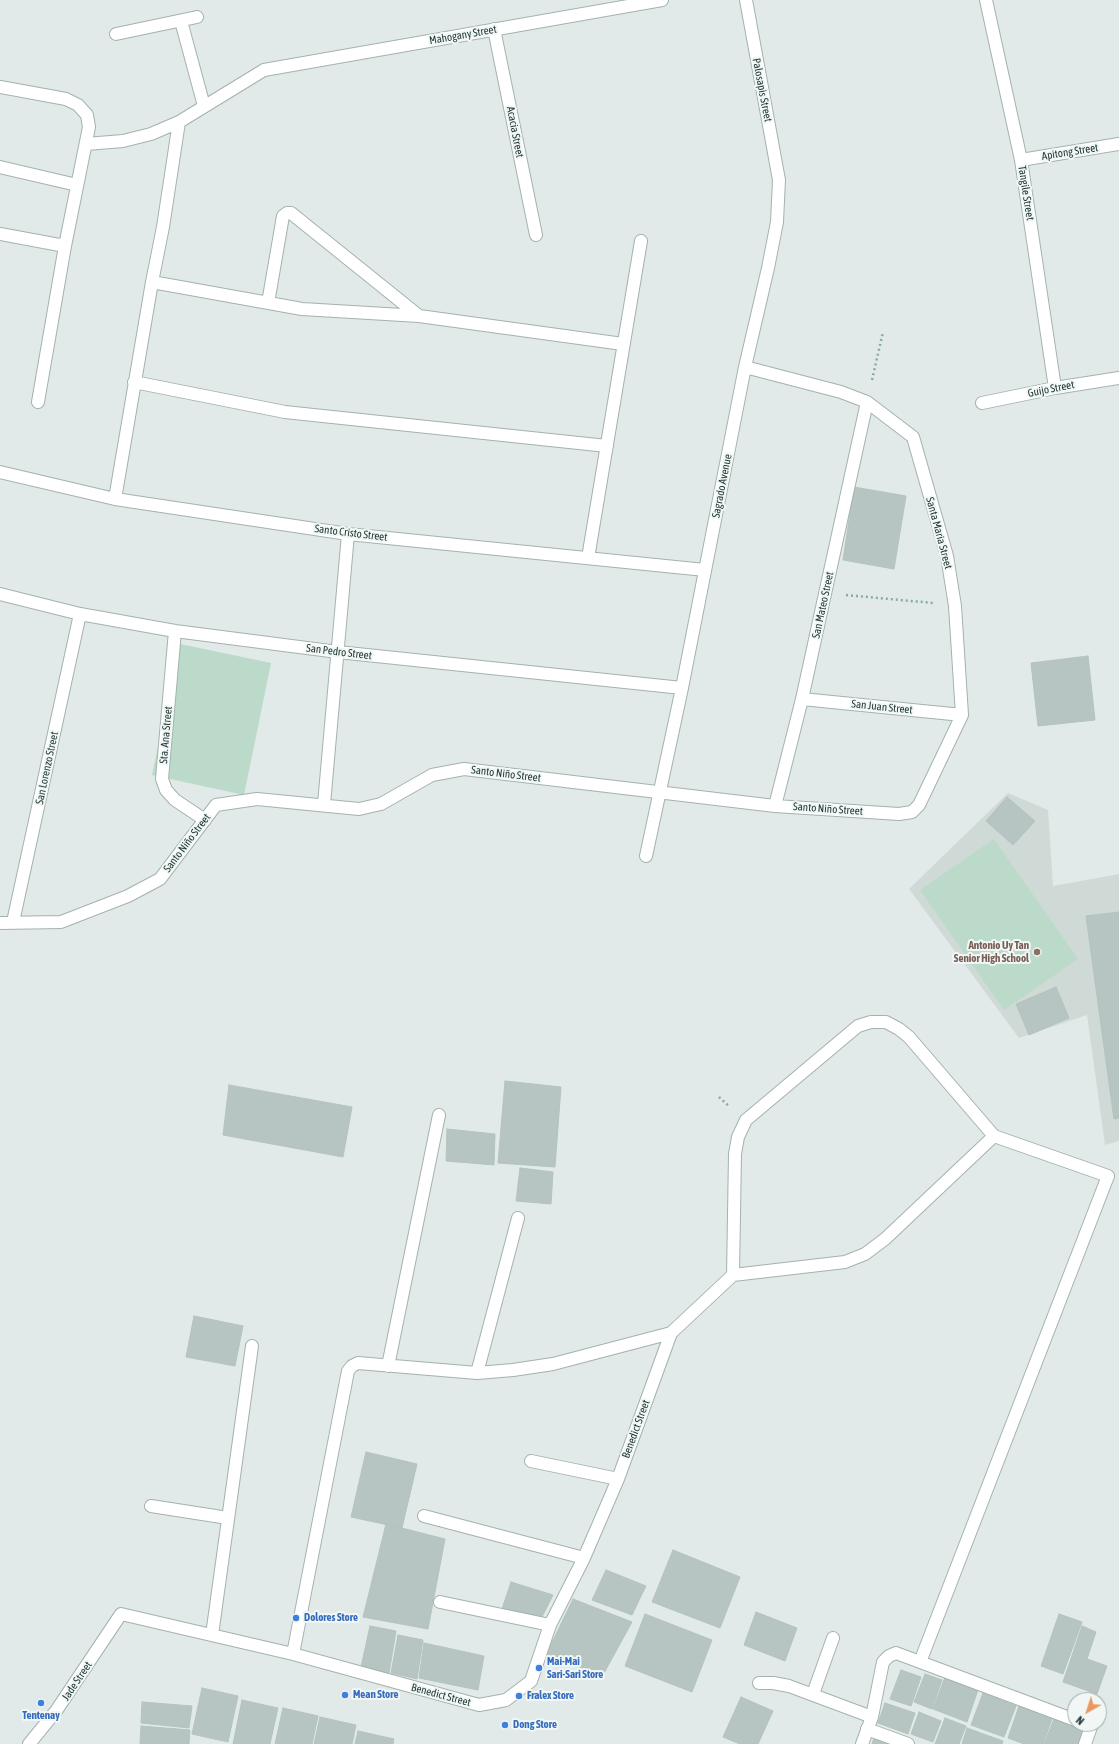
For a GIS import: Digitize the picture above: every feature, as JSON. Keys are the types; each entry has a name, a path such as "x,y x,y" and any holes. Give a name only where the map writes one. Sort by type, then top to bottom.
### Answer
{"street":[{"name":"Mahogany Street","path":"204,106 264,70 662,0"},
{"name":"Palosapis Street","path":"746,0 779,180"},
{"name":"Tangile Street","path":"986,0 1021,160 1055,388"},
{"path":"116,34 197,18"},
{"path":"86,144 124,141 151,134 180,122 204,106 181,21"},
{"name":"Acacia Street","path":"494,29 536,235"},
{"path":"0,87 66,99 78,105 87,115 89,127 64,246 38,402"},
{"path":"115,499 180,122"},
{"name":"Apitong Street","path":"1021,160 1119,144"},
{"path":"0,167 77,184"},
{"name":"Sagrado Avenue","path":"646,856 682,688 745,367 768,268 777,222 779,180"},
{"path":"268,303 283,216 287,213 291,213 419,316"},
{"path":"0,234 64,246"},
{"path":"588,558 641,241"},
{"path":"152,282 302,309 419,316 623,344"},
{"name":"Santa Maria Street","path":"745,367 841,392 867,402 913,437 947,556 956,606 962,715 919,805"},
{"name":"Guijo Street","path":"982,403 1055,388 1119,378"},
{"path":"134,382 285,412 606,446"},
{"name":"San Mateo Street","path":"775,806 802,700 867,402"},
{"name":"Santo Cristo Street","path":"0,472 115,499 348,534 705,570"},
{"path":"324,804 348,534"},
{"name":"San Pedro Street","path":"0,594 80,614 175,631 338,652 682,688"},
{"name":"San Lorenzo Street","path":"13,922 80,614"},
{"name":"Sta. Ana Street","path":"175,631 162,779 166,790 175,800 204,820"},
{"name":"San Juan Street","path":"802,700 962,715"},
{"name":"Santo Niño Street","path":"0,923 61,922 128,896 160,879 216,805 257,799 324,804 359,809 381,804 432,774 464,769 775,806 899,814 912,812 919,805"},
{"path":"732,1275 735,1154 738,1137 746,1120 858,1026 871,1022 886,1022 899,1029 909,1037 994,1136 1114,1175 920,1662"},
{"path":"388,1366 439,1115"},
{"path":"293,1654 348,1371 358,1363 477,1373 553,1364 671,1333 732,1275 845,1262 865,1254 885,1239 994,1136"},
{"path":"477,1373 518,1218"},
{"name":"Benedict Street","path":"121,1614 293,1654 479,1705 506,1700 531,1681 550,1625 584,1558 618,1479 671,1333"},
{"path":"212,1635 252,1346"},
{"path":"531,1461 618,1479"},
{"path":"151,1506 228,1518"},
{"path":"424,1516 584,1558"},
{"path":"440,1602 550,1625"},
{"name":"Jade Street","path":"29,1744 56,1711 121,1614"},
{"path":"813,1694 833,1638"},
{"path":"862,1744 872,1716 883,1662 889,1656 896,1653 1067,1717"},
{"path":"759,1683 773,1683 789,1686 872,1716"},
{"path":"867,1729 908,1744"},
{"path":"1085,1744 1088,1732"}],"path":[{"path":"867,402 883,332"},
{"path":"826,593 956,606"}],"shaded area":[{"name":"Antonio Uy Tan Senior High School","path":"1008,793 1048,810 1053,886 1119,874 1119,1141 1105,1145 1087,1015 1019,1038 909,889"}],"green space":[{"path":"180,644 271,663 244,795 152,775"},
{"path":"994,839 1078,959 1004,1010 920,890"}],"building":[{"path":"854,487 906,496 894,569 843,560"},
{"path":"1088,656 1095,720 1038,726 1031,663"},
{"path":"1007,797 1035,821 1013,845 986,821"},
{"path":"1119,912 1119,1118 1114,1119 1086,916"},
{"path":"1056,987 1069,1018 1029,1035 1016,1004"},
{"path":"505,1081 561,1087 555,1167 498,1163"},
{"path":"229,1085 352,1107 343,1157 223,1135"},
{"path":"447,1129 495,1134 494,1165 446,1161"},
{"path":"520,1168 553,1172 551,1204 516,1201"},
{"path":"194,1316 243,1326 235,1366 186,1357"},
{"path":"366,1452 417,1464 402,1528 351,1517"},
{"path":"386,1524 445,1539 428,1629 363,1617"},
{"path":"673,1550 740,1577 720,1628 652,1602"},
{"path":"606,1570 646,1586 632,1615 592,1600"},
{"path":"511,1582 553,1595 542,1617 502,1609"},
{"path":"573,1599 632,1622 603,1675 546,1655"},
{"path":"756,1612 797,1628 785,1661 744,1645"},
{"path":"645,1614 712,1640 692,1692 625,1666"},
{"path":"1059,1614 1082,1622 1063,1674 1041,1666"},
{"path":"370,1626 396,1631 389,1673 361,1667"},
{"path":"1082,1626 1096,1632 1087,1659 1107,1666 1098,1692 1091,1692 1063,1682"},
{"path":"398,1635 423,1640 417,1679 391,1673"},
{"path":"424,1643 484,1656 478,1690 419,1678"},
{"path":"901,1670 921,1677 911,1706 890,1699"},
{"path":"925,1674 942,1680 932,1709 914,1702"},
{"path":"945,1677 978,1690 967,1722 933,1709"},
{"path":"202,1688 238,1696 228,1742 192,1734"},
{"path":"983,1693 1016,1706 1004,1737 971,1725"},
{"path":"741,1697 773,1711 758,1744 740,1744 723,1737"},
{"path":"242,1700 278,1708 270,1744 233,1744"},
{"path":"142,1702 192,1706 189,1728 141,1723"},
{"path":"885,1703 915,1713 908,1734 878,1723"},
{"path":"1019,1706 1052,1719 1043,1744 1024,1744 1008,1738"},
{"path":"283,1708 318,1716 312,1744 275,1744"},
{"path":"919,1712 941,1721 933,1742 911,1734"},
{"path":"320,1717 356,1725 352,1744 314,1744"},
{"path":"945,1718 966,1726 959,1744 935,1744"},
{"path":"1054,1719 1067,1724 1067,1732 1086,1732 1082,1744 1044,1744"},
{"path":"141,1726 190,1730 189,1744 140,1744"},
{"path":"967,1728 1003,1741 1002,1744 962,1744"},
{"path":"358,1731 394,1739 393,1744 355,1744"},
{"path":"874,1738 890,1744 872,1744"}],"place":[{"name":"Antonio Uy Tan Senior High School","path":"1037,952"},
{"name":"Dolores Store","path":"296,1618"},
{"name":"Mai-Mai Sari-Sari Store","path":"539,1668"},
{"name":"Mean Store","path":"345,1695"},
{"name":"Fralex Store","path":"519,1696"},
{"name":"Tentenay","path":"41,1703"},
{"name":"Dong Store","path":"505,1725"}]}
